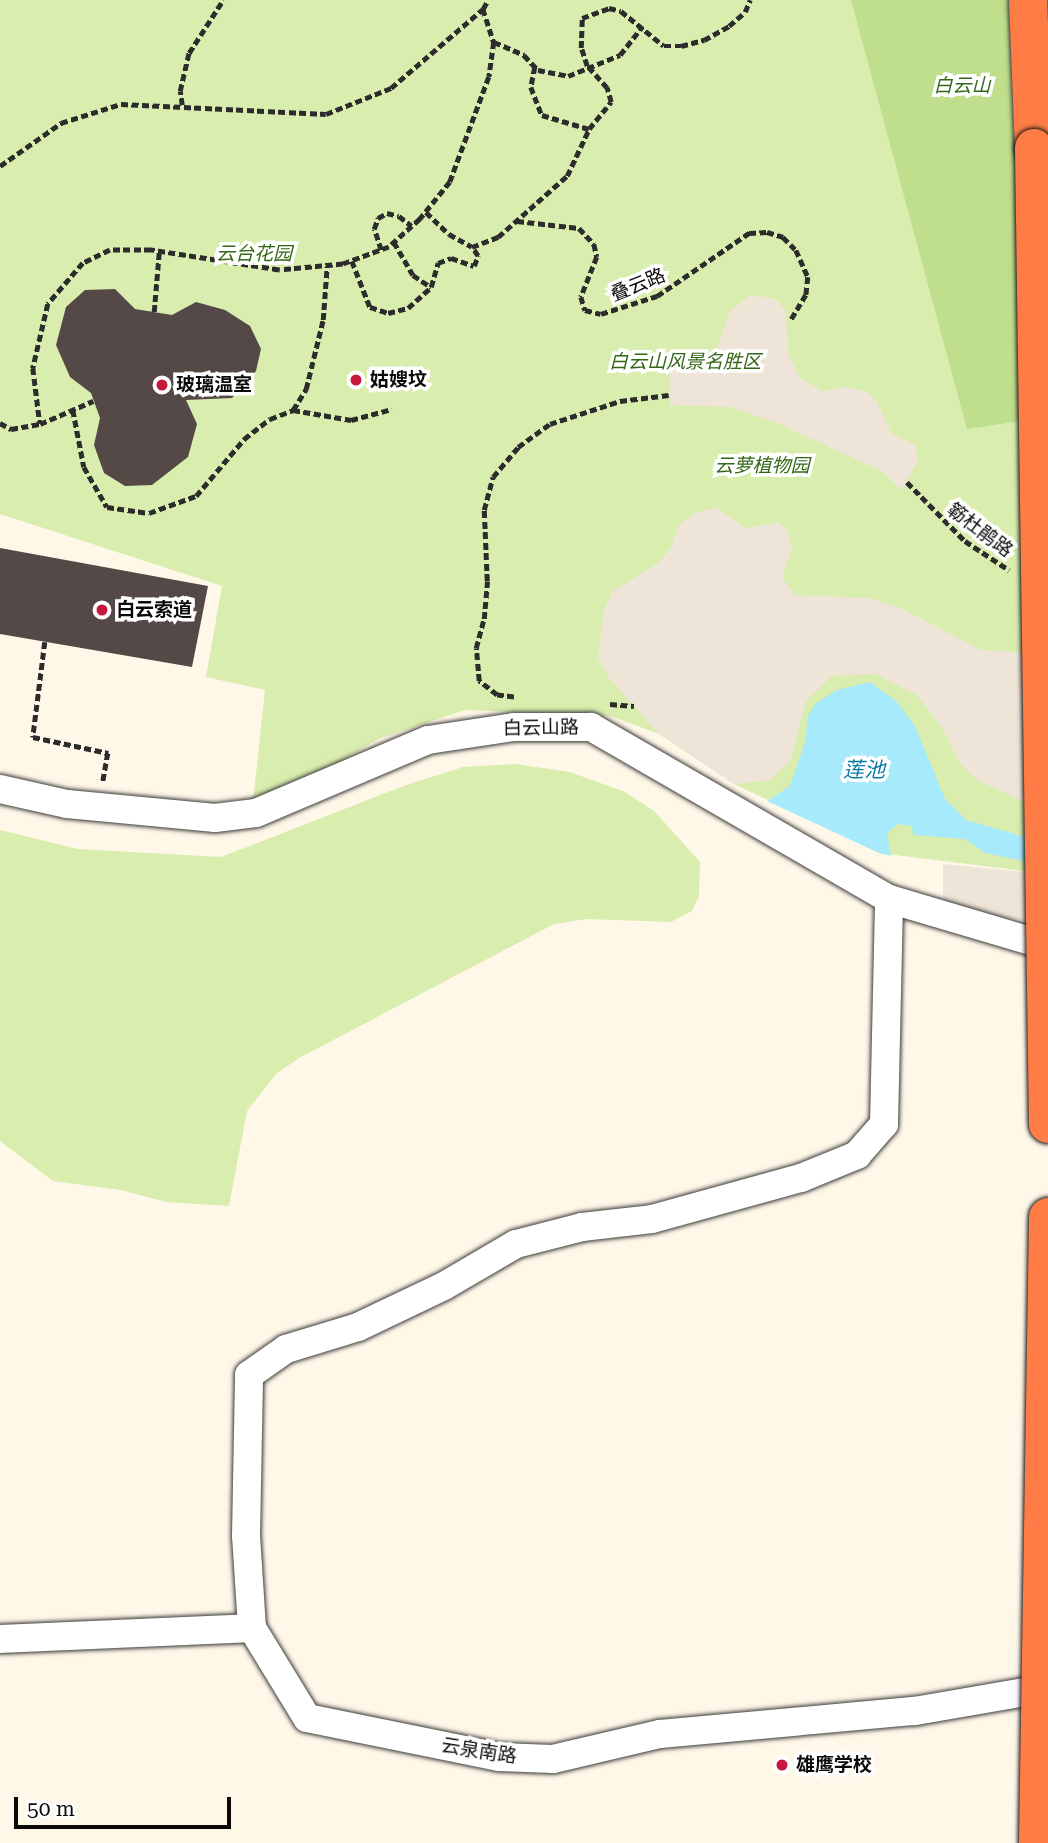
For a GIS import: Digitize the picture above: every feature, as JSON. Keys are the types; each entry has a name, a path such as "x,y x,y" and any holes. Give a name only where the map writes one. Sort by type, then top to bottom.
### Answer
{"highway":[{"path":"1028,0 1034,148 1048,1124"},
{"path":"1038,1843 1048,1217"}],"street":[{"name":"白云山路","path":"0,789 100,807 181,817 256,813 428,740 514,727 591,727 889,899 1048,946"},
{"path":"0,1639 252,1628 246,1536 249,1375 286,1349 358,1327 444,1286 516,1244 582,1227 653,1219 801,1178 857,1155 884,1124 889,899"},
{"name":"云泉南路","path":"252,1628 307,1718 499,1757 553,1759 660,1734 915,1712 1048,1688"}],"path":[{"path":"182,105 180,91 189,53 223,0"},
{"path":"0,166 61,123 121,104 326,114 391,89 483,9 488,0"},
{"path":"608,0 609,8"},
{"path":"472,247 498,237 567,176 589,129 611,102 607,88 587,66 581,48 582,18 609,8 621,10 664,46 692,43 729,26 745,12 750,0"},
{"path":"40,424 33,368 48,304 92,258 110,250 159,252 279,270 327,266 352,261 381,250 412,226 450,182 489,77 494,42 483,9"},
{"path":"494,42 524,55 535,66 555,76 568,76 587,66 620,55 642,27"},
{"path":"535,66 531,87 542,115 589,129"},
{"path":"352,261 370,307 388,313 408,308 430,287 438,264 451,258 474,266 478,257 472,247 449,234 426,212"},
{"path":"381,250 374,229 378,218 387,213 399,216 412,226"},
{"name":"叠云路","path":"517,221 579,228 594,244 597,257 581,297 585,310 601,314 657,296 749,233 767,232 783,237 796,250 807,277 806,295 790,322"},
{"path":"394,242 413,275 430,287"},
{"path":"154,312 159,252"},
{"path":"292,410 306,388 323,320 327,266"},
{"path":"524,698 497,695 479,681 475,648 484,619 487,581 484,510 493,477 518,447 550,424 620,401 669,395"},
{"path":"0,423 11,429 40,424 93,401"},
{"path":"73,410 84,467 107,507 149,513 196,496 244,439 270,419 292,410 351,420 392,409"},
{"name":"簕杜鹃路","path":"907,482 965,541 1022,576"},
{"path":"45,642 33,737 108,753 100,807"},
{"path":"606,704 634,706"}],"green space":[{"name":"白云山风景名胜区","path":"0,0 1048,0 1048,874 879,853 734,784 659,734 610,716 465,710 378,739 301,785 253,802 265,690 206,677 222,586 0,514"},
{"name":"白云山","path":"851,0 1048,0 1048,417 967,429"},
{"path":"515,764 570,772 625,792 654,811 700,862 699,897 692,911 671,922 587,919 554,924 299,1058 276,1074 247,1111 229,1206 166,1202 121,1190 53,1181 0,1141 0,830 78,849 221,857 406,785 463,767"}],"shaded area":[{"path":"751,295 776,299 786,311 788,354 800,378 823,391 846,387 867,392 876,400 891,433 915,445 918,460 902,490 881,471 777,423 730,407 670,405 670,371 679,362 710,354 718,346 730,311"},
{"path":"717,508 746,528 778,522 788,531 792,549 782,577 795,595 869,598 899,607 981,650 1048,654 1048,805 1017,799 977,780 960,763 944,731 917,695 875,674 832,676 806,701 790,761 770,780 734,784 659,734 608,677 598,658 604,609 613,591 658,563 670,549 680,524 696,512"},
{"path":"943,864 1048,874 1048,922 1007,918 943,901"}],"water":[{"name":"莲池","path":"870,682 897,702 915,726 945,799 966,820 1028,838 1048,866 985,853 965,839 913,835 912,826 898,824 887,833 891,856 879,853 767,801 790,786 805,743 808,716 815,704 837,690"}],"building":[{"name":"玻璃温室","path":"115,289 135,309 172,315 196,302 225,310 250,326 261,349 256,371 232,398 186,400 197,424 188,457 152,485 125,486 104,473 94,445 100,418 91,393 70,377 56,345 66,307 85,290"},
{"name":"白云索道","path":"0,548 208,586 192,667 0,634"}],"place":[{"name":"姑嫂坟","path":"356,380"},
{"name":"玻璃温室","path":"162,385"},
{"name":"白云索道","path":"102,610"},
{"name":"雄鹰学校","path":"782,1765"}],"park label":[{"name":"云台花园","path":"254,254"},
{"name":"云萝植物园","path":"762,466"}]}
